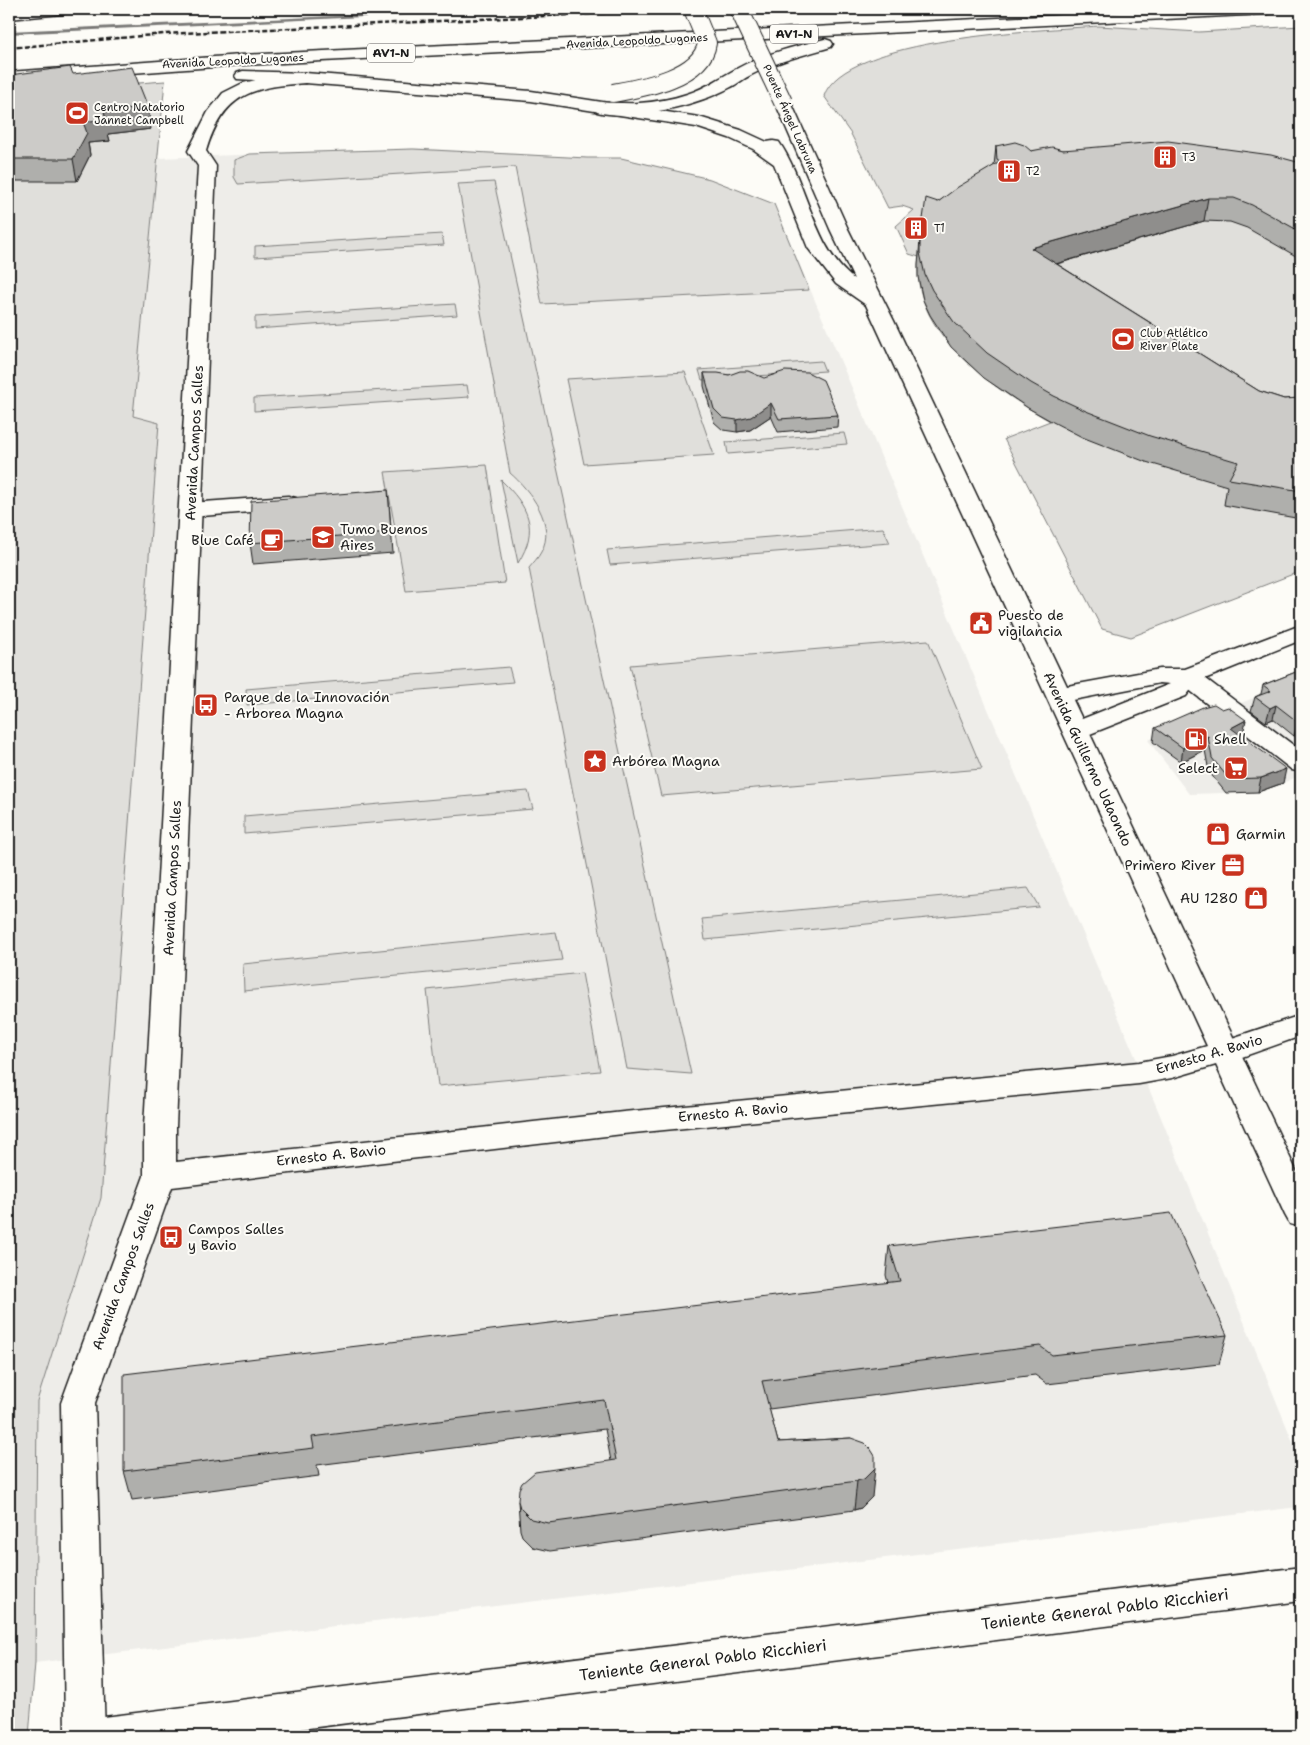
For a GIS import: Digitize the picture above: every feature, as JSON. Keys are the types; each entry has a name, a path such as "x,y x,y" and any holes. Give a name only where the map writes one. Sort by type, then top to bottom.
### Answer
{"main road":[{"path":"9,14 62,9"},
{"path":"31,75 305,78 531,96 612,94 649,86 681,74 694,65 706,50 707,41 693,9"},
{"name":"Puente Ángel Labruna","path":"739,9 783,102 839,229"},
{"name":"Avenida Leopoldo Lugones","path":"9,77 232,60 1266,9"},
{"path":"531,96 603,108 638,108 670,104 695,97 725,84 745,71 792,53 841,40 930,27"},
{"name":"Avenida Campos Salles","path":"85,1736 78,1403 160,1176 160,1127 207,166 197,151 204,133 222,102 248,87 276,80 305,78"},
{"name":"Avenida Guillermo Udaondo","path":"603,108 699,122 735,134 778,154 817,248 843,280 874,302"},
{"name":"Avenida Guillermo Udaondo","path":"839,229 1301,1215"},
{"path":"190,510 302,502"},
{"path":"1058,695 1160,676 1188,677 1301,632"},
{"path":"1075,731 1177,690 1188,677"},
{"path":"1188,677 1301,764"},
{"name":"Ernesto A. Bavio","path":"160,1176 623,1122 1140,1073 1172,1067 1225,1052 1301,1025"},
{"name":"Teniente General Pablo Ricchieri","path":"104,1736 1301,1584"}],"shaded area":[{"name":"Club Atlético River Plate","path":"1099,26 1199,32 1301,26 1301,571 1131,637 1102,629 1004,439 1050,421 981,375 959,355 941,333 927,310 919,284 919,257 909,254 896,226 914,210 902,206 888,208 851,134 824,96 839,76 867,61 905,49 948,40 993,34"},
{"path":"165,81 133,416 159,423 101,1198 37,1401 35,1663 29,1736 9,1736 9,93"},
{"path":"416,148 590,158 623,158 718,182 774,204 1160,1115 1301,1462 1301,1501 1298,1507 35,1663 37,1401 101,1198 159,424 133,416 158,158"},
{"path":"413,149 621,158 710,179 774,204 809,290 542,304 515,167 238,184 234,177 234,160 250,154"},
{"path":"494,182 691,1074 627,1069 529,568 541,552 545,542 546,531 539,509 533,498 510,473 458,184"},
{"path":"442,234 444,245 255,257 255,246"},
{"path":"455,304 457,315 255,329 255,317"},
{"path":"821,361 825,371 702,380 699,370"},
{"path":"685,372 714,455 584,464 566,379"},
{"path":"467,385 469,397 254,411 254,398"},
{"path":"844,433 847,444 728,454 726,442"},
{"path":"487,465 505,583 406,591 385,472"},
{"path":"501,480 518,499 528,518 528,539 518,563"},
{"path":"883,528 890,543 610,565 607,550"},
{"path":"928,640 982,769 661,796 630,665"},
{"path":"509,667 513,682 247,705 246,689"},
{"path":"1301,679 1301,735 1297,737 1301,740 1301,775 1283,783 1258,792 1189,794 1148,740"},
{"path":"528,791 533,809 244,834 244,816"},
{"path":"1028,888 1039,907 705,940 702,919"},
{"path":"556,932 562,960 244,991 243,964"},
{"path":"582,973 600,1071 438,1086 427,990"}],"building":[{"name":"Centro Natatorio Jannet Campbell","path":"70,67 73,74 132,67 148,107 104,112 106,119 83,122 87,133 73,159 9,159 9,75"},
{"path":"1168,141 1271,155 1301,163 1301,232 1252,205 1234,198 1208,198 1031,248 1259,391 1284,399 1301,398 1301,491 1229,479 1238,462 1150,436 1086,411 1031,383 987,353 954,322 932,290 925,275 920,253 920,240 926,198 938,202 958,187 1000,162 997,160 996,146 1015,142 1024,145 1031,151 1052,147 1063,150"},
{"path":"740,371 748,371 764,378 785,371 807,372 823,380 838,415 779,419 771,403 751,417 737,420 723,418 714,409 704,373 729,375"},
{"path":"388,490 391,532 250,543 251,501"},
{"path":"1301,670 1301,721 1298,722 1276,705 1270,708 1255,697 1271,691 1263,685"},
{"path":"1214,704 1222,709 1228,707 1246,720 1231,728 1286,769 1261,778 1229,779 1212,758 1208,736 1183,748 1155,728"},
{"path":"1171,1213 1227,1335 1052,1355 1040,1346 762,1381 778,1442 851,1438 865,1443 870,1448 875,1456 875,1468 864,1479 857,1481 548,1523 531,1519 520,1508 518,1501 519,1489 522,1483 535,1472 616,1460 604,1400 312,1437 314,1448 124,1471 124,1374 900,1281 889,1246"}],"waterway":[{"path":"9,33 511,9"}],"railway":[{"path":"9,48 164,34 695,9"}],"place":[{"name":"Centro Natatorio Jannet Campbell","path":"77,113"},
{"name":"T3","path":"1165,157"},
{"name":"T2","path":"1009,171"},
{"name":"T1","path":"916,228"},
{"name":"Club Atlético River Plate","path":"1123,339"},
{"name":"Tumo Buenos Aires","path":"323,537"},
{"name":"Blue Café","path":"272,540"},
{"name":"Puesto de vigilancia","path":"981,623"},
{"name":"Parque de la Innovación - Arborea Magna","path":"206,705"},
{"name":"Shell","path":"1196,739"},
{"name":"Arbórea Magna","path":"595,761"},
{"name":"Select","path":"1236,768"},
{"name":"Garmin","path":"1218,834"},
{"name":"Primero River","path":"1233,865"},
{"name":"AU 1280","path":"1256,898"},
{"name":"Campos Salles y Bavio","path":"171,1237"}]}
